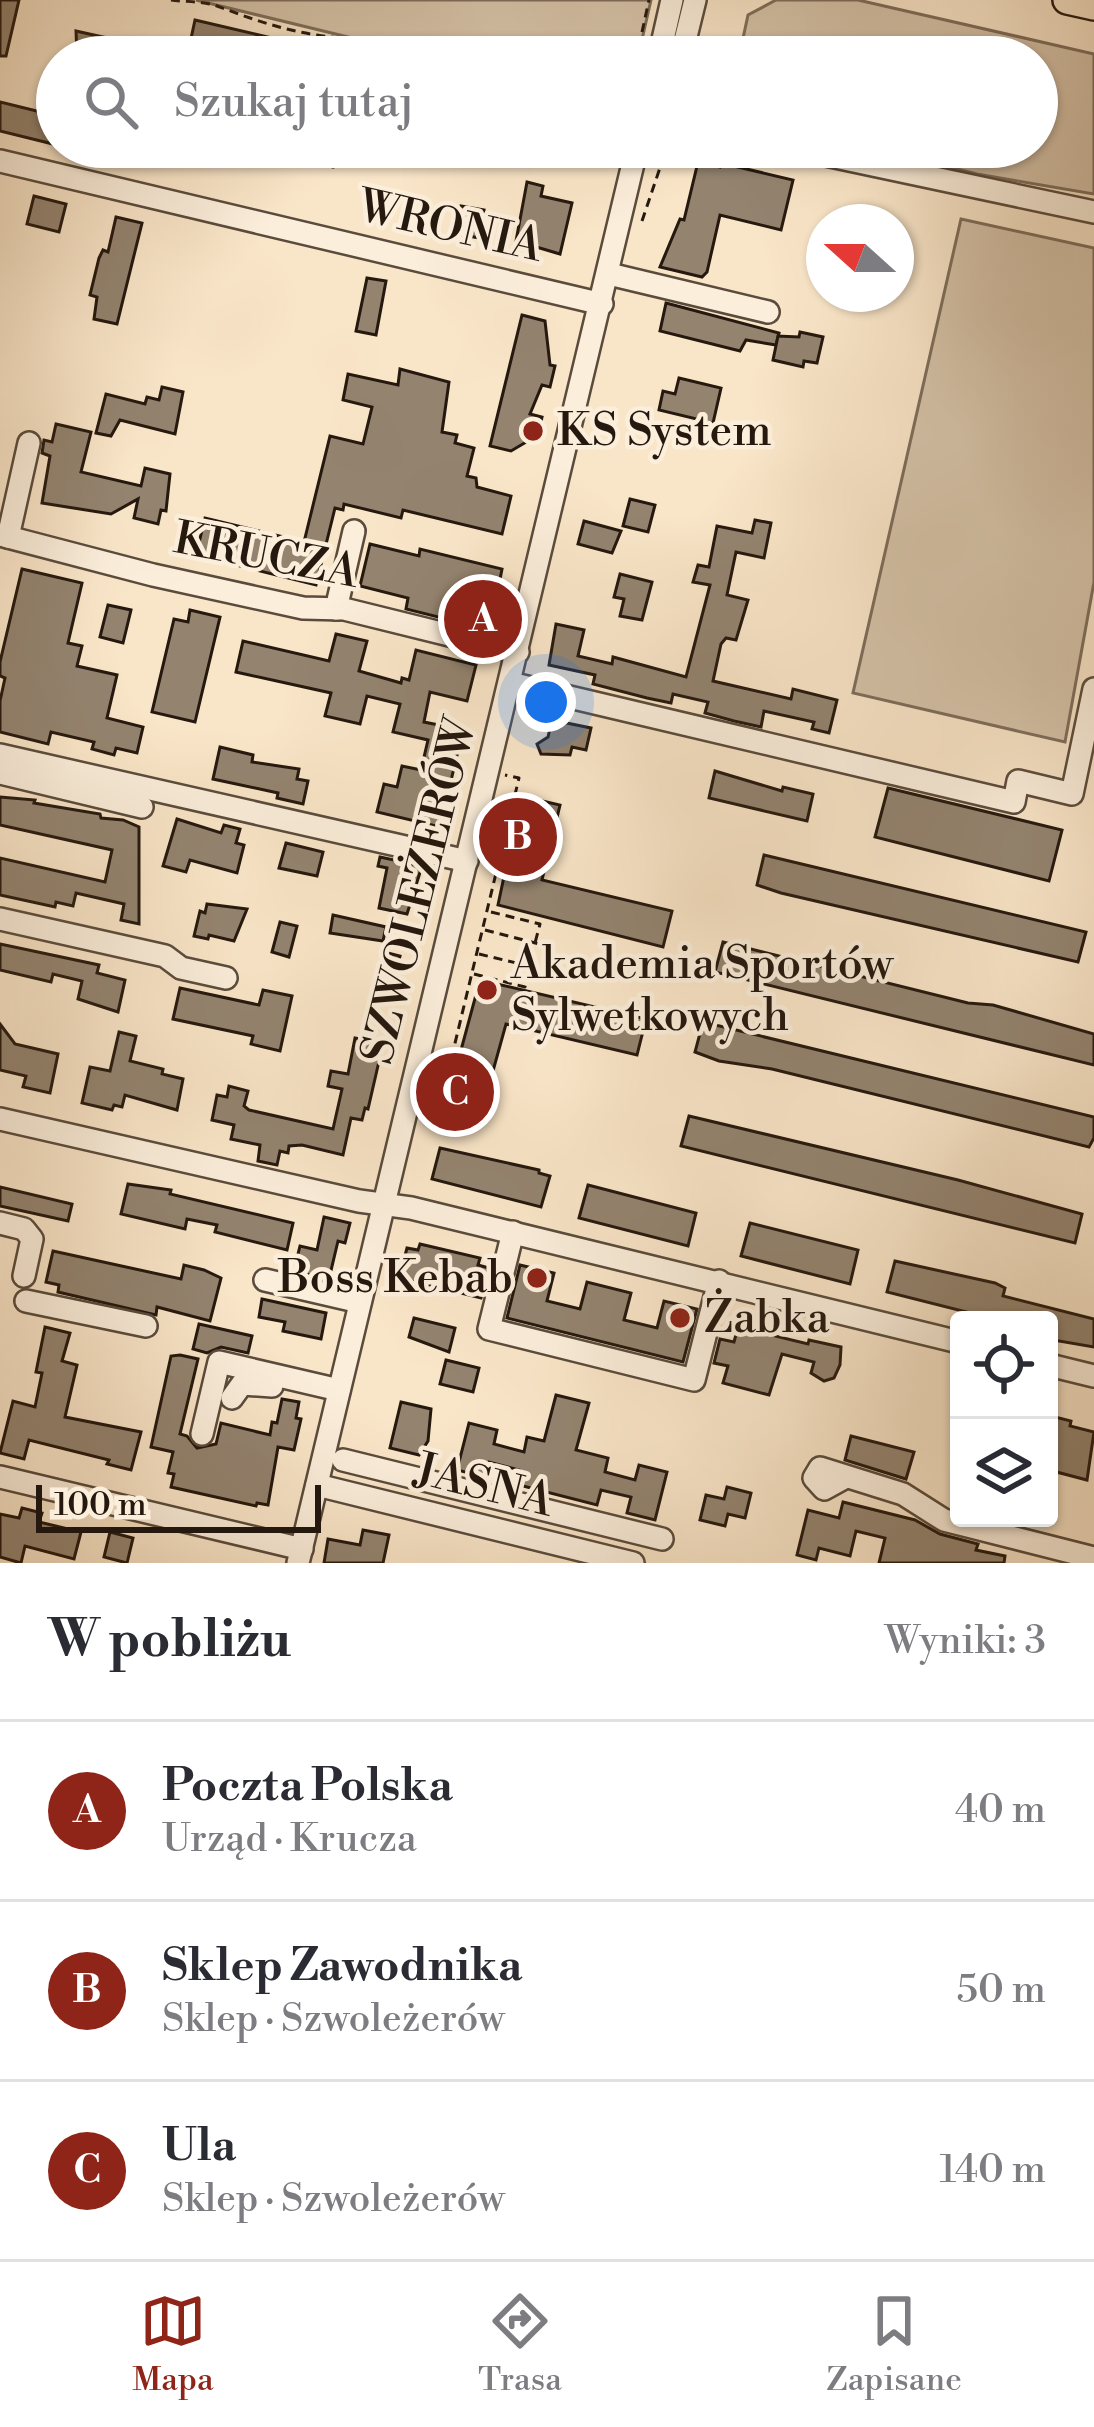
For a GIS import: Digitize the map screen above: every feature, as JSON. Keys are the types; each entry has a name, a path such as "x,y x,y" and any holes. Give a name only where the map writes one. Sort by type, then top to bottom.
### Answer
{"main road":[{"path":"1067,0 1094,6"}],"street":[{"path":"664,36 672,0"},
{"path":"686,36 695,0"},
{"name":"WRONIA","path":"0,161 345,253 602,304"},
{"name":"SZWOLEŻERÓW","path":"300,1556 638,168"},
{"path":"891,168 1094,212"},
{"path":"609,274 768,312"},
{"path":"4,536 29,442"},
{"path":"336,609 354,531"},
{"name":"KRUCZA","path":"4,536 153,575 303,608 336,609 518,652"},
{"path":"510,683 1014,802 1018,781 1072,794 1094,689"},
{"path":"0,755 467,861"},
{"path":"0,773 142,807"},
{"path":"0,919 172,954 181,968 226,978"},
{"path":"0,1119 513,1232 950,1340"},
{"path":"0,1223 24,1229 32,1239 24,1276"},
{"path":"513,1232 489,1329 694,1380 719,1281"},
{"path":"265,1280 360,1302"},
{"path":"26,1301 146,1326"},
{"path":"202,1434 219,1362 338,1396"},
{"path":"1058,1367 1094,1376"},
{"path":"232,1398 236,1388 251,1383 338,1396"},
{"path":"343,1460 662,1539"},
{"path":"362,1496 370,1466"},
{"path":"0,1477 300,1556"},
{"path":"844,1478 903,1494 944,1520 1094,1558"},
{"name":"JASNA","path":"317,1485 633,1563"}],"path":[{"path":"171,0 214,5 239,17 330,36"},
{"path":"641,36 649,0"},
{"path":"419,1118 442,1097 519,778 500,774"},
{"path":"495,878 505,880"},
{"path":"502,915 504,907"},
{"path":"483,930 537,943 540,924 487,911"},
{"path":"472,974 525,987 531,966 477,953"}],"shaded area":[{"path":"196,0 651,0 643,36 344,36"},
{"path":"776,0 858,0 1015,36 744,36 748,15"},
{"path":"1058,46 1094,54 1094,194 953,168 1058,168"},
{"path":"961,219 1094,248 1094,582 1065,742 853,693"}],"building":[{"path":"0,0 19,0 6,56 0,56"},
{"path":"195,20 263,36 192,36"},
{"path":"0,102 36,111 36,140 0,131"},
{"path":"697,168 742,168 793,180 781,230 720,215 702,277 660,267 680,219 684,220"},
{"path":"527,182 543,186 541,196 572,203 560,254 516,241"},
{"path":"34,196 66,204 59,232 27,224"},
{"path":"461,206 484,210 479,238 457,234"},
{"path":"116,217 142,223 117,324 94,319 97,297 90,295"},
{"path":"367,278 386,281 376,335 356,331"},
{"path":"666,303 779,333 776,345 746,340 740,351 660,331"},
{"path":"522,315 545,321 550,365 555,366 550,387 542,385 530,414 542,417 538,435 511,451 490,446"},
{"path":"800,332 823,337 817,363 804,361 803,367 773,360 778,336 799,337"},
{"path":"400,369 449,382 442,432 457,435 455,443 474,448 467,476 476,478 477,487 511,496 502,534 403,510 401,518 344,504 343,510 335,508 316,585 196,555 205,518 304,542 330,436 363,444 372,407 343,400 348,374 398,385"},
{"path":"679,378 721,388 713,423 659,410 663,391 675,394"},
{"path":"162,387 183,392 175,434 120,420 111,436 96,433 106,394 145,404 147,397 159,400"},
{"path":"56,424 91,432 81,472 141,486 145,468 170,474 166,511 161,510 158,524 134,518 138,499 111,514 42,503 50,456 42,453 44,440 52,442"},
{"path":"630,499 655,505 648,532 623,526"},
{"path":"755,520 771,523 764,558 736,552 727,595 748,600 736,640 726,638 721,644 713,681 791,699 793,689 837,700 829,733 812,729 814,722 764,711 761,727 734,721 705,713 708,702 673,694 671,703 647,698 593,684 595,675 549,665 556,624 584,630 578,656 612,664 613,657 686,677 710,585 693,582 698,565 709,567 717,526 752,533"},
{"path":"584,521 621,531 612,553 578,544"},
{"path":"370,544 419,556 420,549 502,569 490,630 406,609 408,598 360,586"},
{"path":"22,569 82,583 68,643 82,646 77,666 117,675 107,718 143,727 137,753 116,748 114,755 92,749 94,742 51,732 48,744 0,732 5,678 0,676 0,662"},
{"path":"620,574 652,582 642,620 620,616 624,599 614,597"},
{"path":"108,605 131,610 123,643 100,637"},
{"path":"190,610 220,617 195,722 152,712 174,619 188,622"},
{"path":"336,634 367,641 359,671 401,683 402,678 409,680 416,650 476,665 467,701 430,692 424,722 463,730 440,827 377,812 384,784 397,787 402,766 421,770 428,740 393,732 400,704 367,696 360,724 325,716 331,693 236,672 243,641 329,661"},
{"path":"552,720 591,728 586,750 572,747 570,755 541,754 537,744 548,737"},
{"path":"220,747 253,755 252,762 299,769 297,779 308,781 303,804 277,798 278,793 213,779"},
{"path":"715,771 782,791 783,787 813,794 807,821 709,798"},
{"path":"888,788 1062,830 1049,881 875,837"},
{"path":"521,796 560,805 542,880 672,911 663,947 498,905"},
{"path":"0,797 100,814 139,827 139,924 121,920 124,904 76,893 73,906 56,902 55,907 0,895 0,858 105,882 112,850 0,825"},
{"path":"177,819 221,833 224,825 240,829 236,843 244,845 237,873 190,860 186,872 163,866"},
{"path":"286,843 323,852 317,876 279,868"},
{"path":"764,855 1086,932 1078,962 757,885"},
{"path":"380,857 422,866 407,914 379,908 387,868 378,866"},
{"path":"207,904 247,909 234,941 194,936 200,911 205,913"},
{"path":"333,915 386,927 383,941 330,933"},
{"path":"280,922 297,926 289,957 272,952"},
{"path":"723,942 968,1003 993,1005 1094,1034 1094,1065 715,972"},
{"path":"0,944 99,965 97,973 125,980 118,1012 78,999 82,981 53,974 51,982 0,970"},
{"path":"384,952 400,956 392,990 376,986"},
{"path":"480,980 646,1019 637,1055 506,1024 483,1107 448,1098"},
{"path":"180,988 259,1005 263,990 292,996 280,1051 251,1044 253,1036 173,1019"},
{"path":"703,1022 1094,1117 1094,1138 1089,1147 772,1069 719,1061 695,1052"},
{"path":"0,1024 15,1044 58,1054 50,1093 23,1087 26,1076 0,1070"},
{"path":"119,1032 136,1036 130,1061 183,1079 177,1110 125,1095 122,1107 114,1105 112,1110 82,1103 90,1067 110,1071"},
{"path":"355,1038 383,1044 368,1109 362,1120 351,1118 343,1155 302,1145 289,1146 288,1153 280,1151 277,1165 258,1161 260,1145 231,1139 234,1125 212,1120 217,1095 227,1097 229,1086 248,1091 244,1106 249,1110 333,1129 342,1089 328,1086 331,1071 348,1074"},
{"path":"689,1116 1082,1214 1075,1243 681,1146"},
{"path":"440,1148 550,1176 541,1207 432,1179"},
{"path":"128,1184 171,1190 170,1194 293,1223 287,1250 215,1232 217,1225 187,1219 185,1229 121,1214"},
{"path":"588,1185 696,1213 688,1246 579,1218"},
{"path":"0,1187 72,1204 68,1221 0,1206"},
{"path":"324,1217 350,1223 345,1243 338,1241 329,1279 300,1273 302,1264 296,1262 300,1246 317,1250"},
{"path":"750,1223 858,1250 850,1284 741,1256"},
{"path":"420,1244 480,1258 478,1265 489,1268 481,1298 399,1278 407,1248 418,1250"},
{"path":"53,1251 181,1279 184,1265 204,1270 221,1278 210,1321 157,1307 156,1315 58,1292 59,1285 46,1282"},
{"path":"895,1261 995,1283 1005,1288 1003,1296 1094,1319 1094,1347 1058,1341 1058,1311 962,1311 887,1292"},
{"path":"520,1265 554,1273 547,1301 580,1309 587,1282 631,1293 624,1320 657,1328 664,1301 697,1309 683,1362 507,1318"},
{"path":"262,1299 326,1313 321,1339 283,1331 285,1322 259,1317"},
{"path":"414,1318 455,1328 449,1352 409,1337"},
{"path":"199,1324 252,1336 248,1353 221,1347 207,1353 193,1349"},
{"path":"45,1327 70,1333 62,1361 77,1365 65,1417 141,1432 131,1470 29,1440 24,1459 0,1453 13,1401 35,1407"},
{"path":"738,1327 841,1347 840,1365 834,1378 824,1381 811,1373 814,1362 782,1354 769,1395 723,1383 728,1366 714,1363 720,1339 734,1342"},
{"path":"171,1356 198,1359 180,1434 197,1448 216,1444 221,1423 270,1435 282,1399 299,1402 296,1418 301,1419 294,1450 278,1447 268,1505 171,1487 174,1474 168,1473 173,1452 151,1447"},
{"path":"446,1360 479,1368 473,1392 440,1384"},
{"path":"556,1395 589,1403 576,1450 608,1458 605,1472 635,1480 639,1465 667,1472 655,1520 627,1513 631,1497 601,1490 597,1505 515,1484 519,1470 489,1462 485,1477 457,1470 469,1423 497,1430 494,1444 524,1452 527,1437 544,1441"},
{"path":"401,1402 431,1409 428,1441 419,1455 390,1448"},
{"path":"1058,1418 1094,1432 1087,1480 1058,1472"},
{"path":"851,1436 914,1452 906,1479 845,1460"},
{"path":"727,1487 751,1493 745,1518 728,1514 725,1526 700,1520 706,1495 724,1499"},
{"path":"843,1502 915,1520 940,1534 978,1544 976,1550 1005,1556 1004,1563 879,1563 885,1538 856,1531 850,1556 819,1548 816,1560 797,1555 808,1510 839,1518"},
{"path":"22,1508 42,1513 39,1522 81,1532 74,1559 25,1546 21,1563 0,1557 0,1514 19,1518"},
{"path":"363,1530 389,1535 383,1563 324,1563 328,1539 360,1545"},
{"path":"110,1532 133,1538 127,1563 104,1557"}],"place":[{"name":"KS System","path":"533,431"},
{"name":"Poczta Polska","path":"483,619"},
{"name":"Sklep Zawodnika","path":"518,837"},
{"name":"Akademia Sportów Sylwetkowych","path":"487,990"},
{"name":"Ula","path":"455,1092"},
{"name":"Boss Kebab","path":"537,1278"},
{"name":"Żabka","path":"680,1318"}]}
